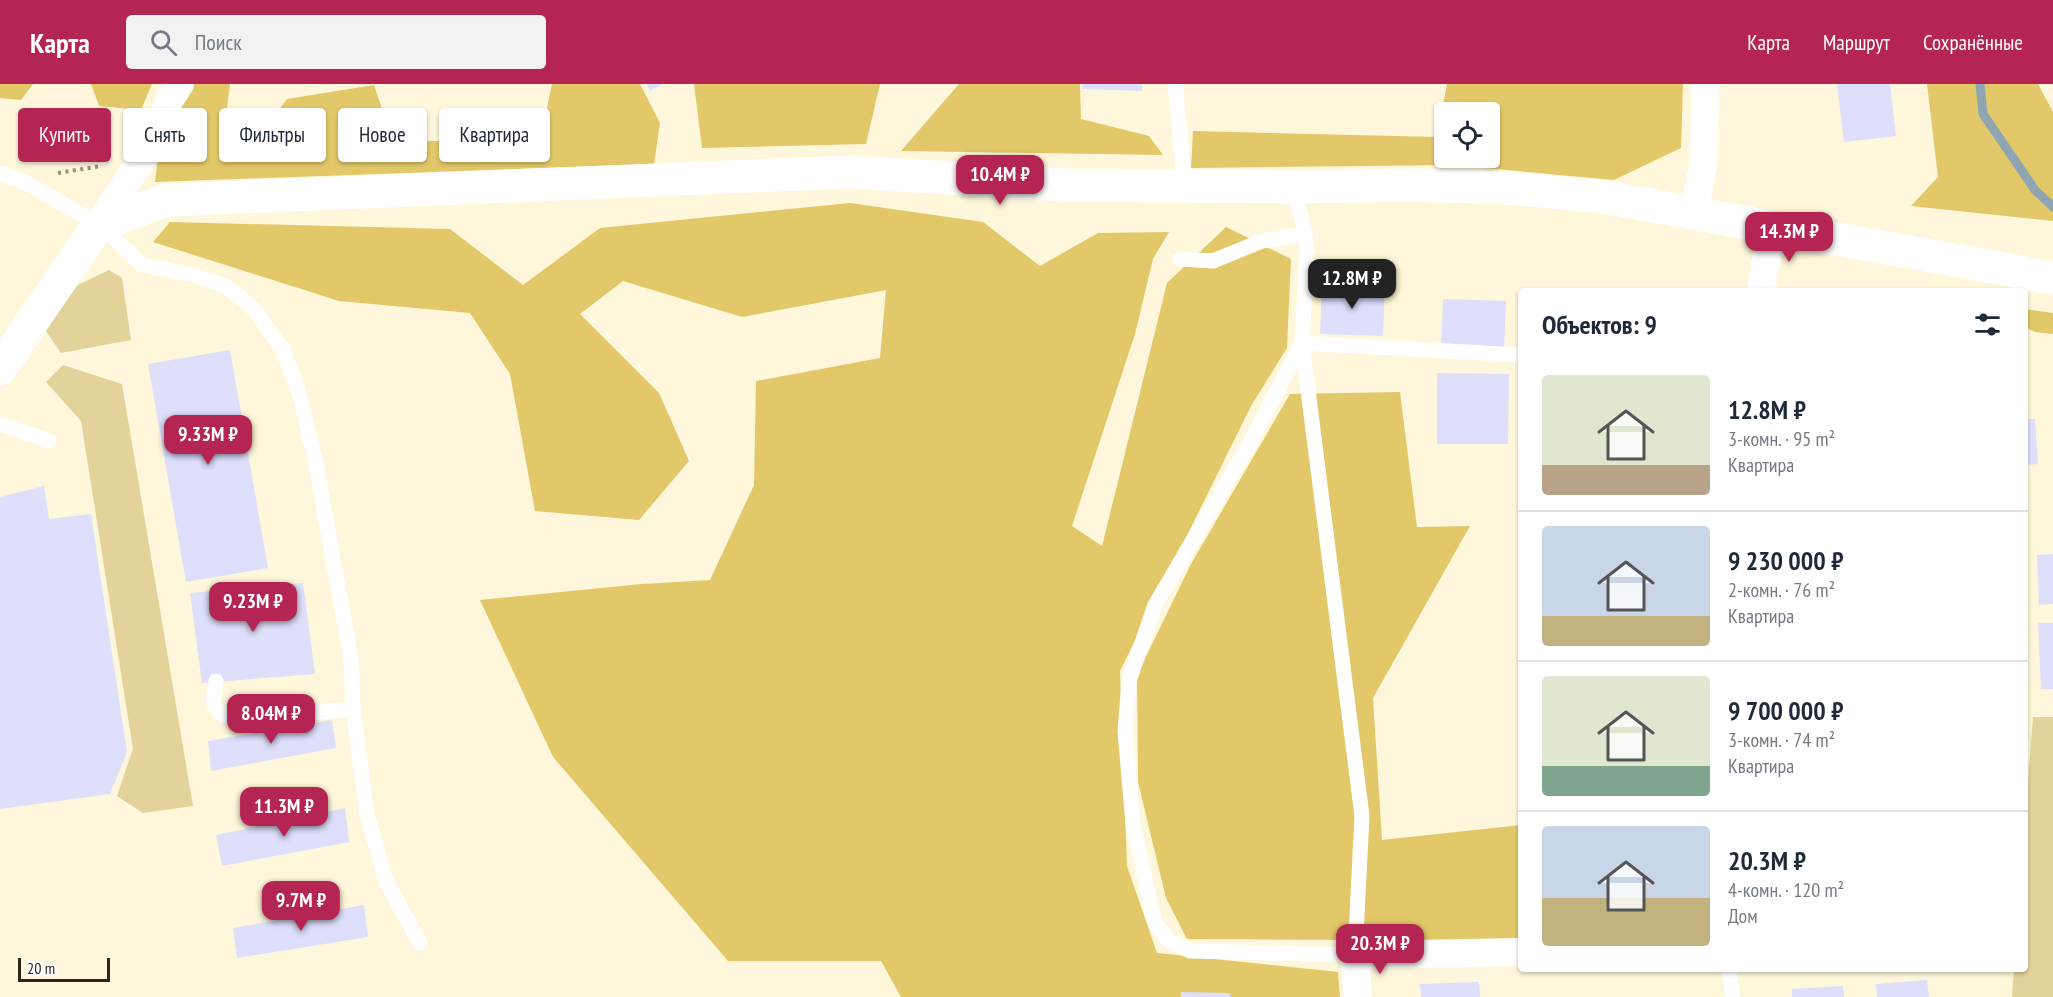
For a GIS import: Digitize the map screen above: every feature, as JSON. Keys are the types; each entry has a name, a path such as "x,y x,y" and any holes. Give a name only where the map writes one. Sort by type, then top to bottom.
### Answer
{"street":[{"path":"0,369 155,140 169,101 180,84"},
{"path":"1694,213 1704,160 1705,84"},
{"path":"99,224 167,200 850,172 1066,184 1294,187 1415,185 1508,188 1604,197 2053,278"},
{"path":"1761,288 1771,228"},
{"path":"1358,997 1355,955 1518,952"}],"lane":[{"path":"1175,84 1185,186"},
{"path":"0,172 26,183 99,224 142,265 194,275 227,287 255,310 283,350 299,392 316,464 351,659 352,709 367,814 386,881 420,943"},
{"path":"1294,187 1307,251 1302,343 1362,816 1355,955 1190,951 1168,940 1155,923 1133,824 1125,731 1129,681 1155,605 1250,443 1302,343"},
{"path":"1179,259 1213,261 1262,241 1305,234"},
{"path":"1302,343 1518,355"},
{"path":"0,424 49,441"},
{"path":"216,681 213,704 223,715 240,719 352,709"},
{"path":"1730,972 1733,997"}],"path":[{"path":"26,183 46,175 105,165"}],"shaded area":[{"path":"0,84 33,84 21,100 0,98"},
{"path":"91,84 152,84 142,108 99,106"},
{"path":"192,84 230,84 227,108 219,108 219,162 326,162 326,108 280,108 287,99 374,85 382,108 338,108 338,162 427,162 427,141 439,141 439,162 550,162 550,108 547,108 552,84 640,84 660,123 654,164 155,182 157,162 207,162 207,108 181,108"},
{"path":"694,84 880,84 866,144 702,148"},
{"path":"959,84 1080,84 1081,119 1149,136 1163,155 901,151"},
{"path":"1447,84 1683,84 1681,148 1614,180 1484,168 1500,168 1500,102 1444,102"},
{"path":"1927,84 2038,84 2053,112 2053,221 1911,206 1938,177"},
{"path":"1193,131 1434,137 1434,165 1191,168"},
{"path":"850,203 983,222 1040,266 1098,233 1169,232 1153,259 1135,334 1072,526 1102,546 1167,283 1226,227 1291,259 1287,348 1251,406 1120,671 1127,866 1157,953 1338,972 1340,997 901,997 881,961 728,961 553,757 480,600 642,584 710,580 754,485 756,381 880,358 886,290 742,317 623,281 580,314 659,393 689,461 639,520 535,511 510,374 470,313 339,301 153,242 170,222 450,229 523,285 600,228"},
{"path":"109,270 122,278 131,340 61,353 41,324 78,285"},
{"path":"2028,309 2053,313 2053,334 2035,332 2028,328"},
{"path":"63,365 122,384 193,806 143,813 117,796 133,749 81,421 46,382"},
{"path":"1400,392 1417,527 1470,526 1373,698 1382,840 1518,825 1518,941 1187,939 1166,898 1138,782 1137,675 1191,564 1290,394"},
{"path":"2033,717 2053,717 2053,997 2012,997 2014,972 2028,972 2028,783"}],"building":[{"path":"647,84 663,84 650,91"},
{"path":"1083,84 1142,84 1142,91 1082,89"},
{"path":"1837,84 1890,84 1896,136 1844,142"},
{"path":"1322,285 1385,287 1383,336 1320,334"},
{"path":"1443,299 1506,301 1504,350 1441,348"},
{"path":"230,350 268,568 186,582 148,364"},
{"path":"1437,373 1509,374 1508,444 1437,444"},
{"path":"2028,419 2035,419 2038,464 2028,465"},
{"path":"44,486 49,519 91,514 127,752 110,794 0,809 0,497"},
{"path":"2053,554 2053,604 2039,605 2037,555"},
{"path":"303,583 315,674 202,683 190,593"},
{"path":"2038,623 2053,623 2053,689 2041,689"},
{"path":"332,720 336,748 211,771 208,741"},
{"path":"345,808 349,842 222,866 216,835"},
{"path":"364,905 368,937 237,958 233,928"},
{"path":"1927,980 1929,997 1877,997 1876,984"},
{"path":"1479,982 1480,997 1421,997 1420,984"},
{"path":"1843,986 1844,997 1792,997 1792,989"},
{"path":"1181,992 1230,993 1231,997 1181,997"}],"waterway":[{"path":"1980,84 1983,114 2035,190 2053,207"}]}
